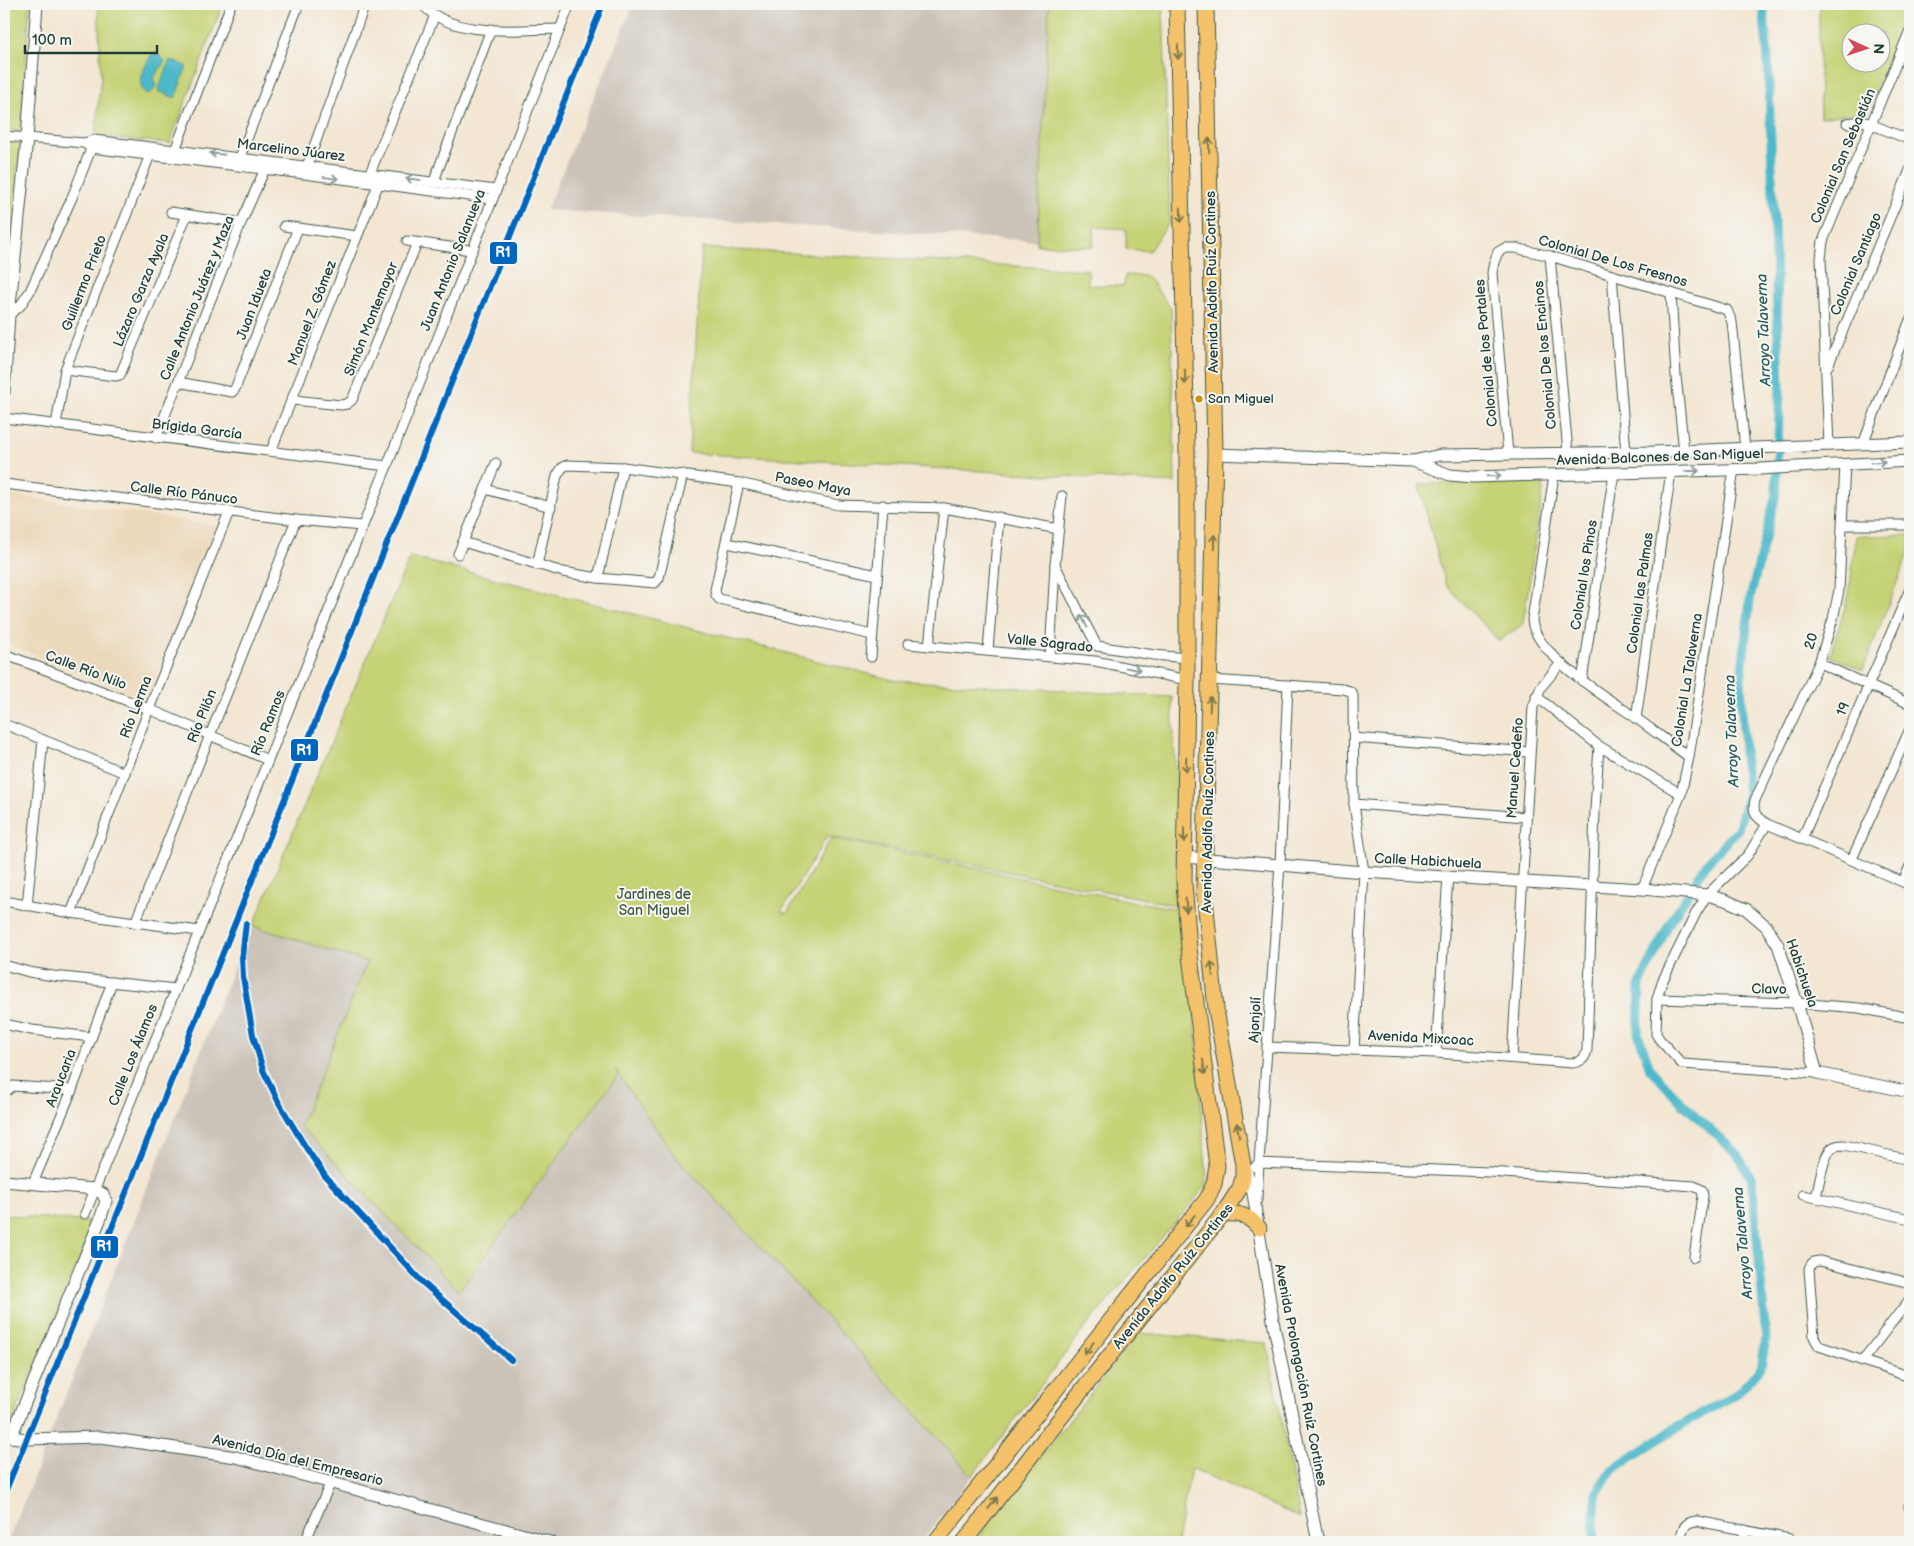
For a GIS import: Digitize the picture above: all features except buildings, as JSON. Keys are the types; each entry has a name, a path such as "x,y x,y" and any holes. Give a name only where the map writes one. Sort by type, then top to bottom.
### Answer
{"main road":[{"name":"Avenida Adolfo Ruíz Cortines","path":"935,1542 1202,1206 1214,1184 1217,1166 1189,948 1184,882 1188,680 1187,453 1177,4"},
{"name":"Avenida Adolfo Ruíz Cortines","path":"964,1542 1077,1396 1223,1214 1244,1176 1216,1009 1204,889 1211,680 1215,454 1206,4"},
{"path":"1223,1214 1248,1216 1259,1228"}],"street":[{"path":"4,392 9,315 27,139 37,4"},
{"path":"175,150 231,4"},
{"path":"240,157 299,4"},
{"path":"306,170 365,4"},
{"path":"422,4 435,15 459,25 491,29 560,29"},
{"name":"Juan Antonio Salanueva","path":"362,526 570,4"},
{"path":"370,173 435,15"},
{"path":"434,181 491,29"},
{"name":"Colonial San Sebastián","path":"1829,446 1821,259 1823,241 1910,30"},
{"path":"1847,122 1863,121 1910,140"},
{"name":"Marcelino Júarez","path":"4,136 240,157 379,185 492,200"},
{"path":"9,315 20,306 30,291 64,216 90,144"},
{"name":"Marcelino Júarez","path":"90,144 150,155 265,169 370,173 496,190"},
{"name":"Guillermo Prieto","path":"56,424 65,370 150,155"},
{"name":"Calle Antonio Juárez y Maza","path":"156,438 241,223 265,169"},
{"name":"Colonial Santiago","path":"1827,368 1910,170"},
{"name":"Manuel Z. Gómez","path":"271,451 294,400 382,175"},
{"path":"171,212 241,223"},
{"name":"Lázaro Garza Ayala","path":"65,370 120,375 187,215"},
{"path":"284,226 357,236"},
{"name":"Juan Idueta","path":"178,382 232,392 235,389 298,228"},
{"path":"407,241 471,250"},
{"name":"Simón Montemayor","path":"294,400 341,405 347,404 352,400 417,242"},
{"name":"Colonial De Los Fresnos","path":"1498,252 1505,248 1515,248 1550,256 1727,310 1732,322 1750,449"},
{"name":"Colonial de los Portales","path":"1498,252 1492,273 1508,454"},
{"name":"Colonial De los Encinos","path":"1550,256 1568,452"},
{"path":"1612,275 1626,453"},
{"path":"1670,293 1684,451"},
{"path":"1863,444 1910,320"},
{"name":"Brígida García","path":"4,418 387,466"},
{"name":"Avenida Balcones de San Miguel","path":"1215,454 1413,461 1440,455 1568,452 1626,453 1910,442"},
{"path":"1652,472 1653,452"},
{"path":"1473,454 1473,477"},
{"name":"Avenida Balcones de San Miguel","path":"1413,461 1450,475 1473,477 1734,469 1910,461"},
{"path":"458,554 496,463"},
{"name":"20","path":"1767,824 1754,812 1755,800 1819,663 1833,619 1838,590 1845,464"},
{"name":"Paseo Maya","path":"551,507 557,476 562,468 567,465 624,466 739,483 838,505 944,508 1059,529"},
{"path":"598,578 624,466"},
{"name":"Colonial La Talaverna","path":"1642,889 1680,794 1689,757 1734,469"},
{"name":"Colonial las Palmas","path":"1636,718 1671,471"},
{"name":"Colonial los Pinos","path":"1582,681 1614,473"},
{"path":"463,542 563,572 598,578 655,583 659,578 682,474"},
{"path":"1554,475 1532,620 1536,634 1561,663 1582,681 1689,757"},
{"path":"739,483 715,590 719,599 872,635"},
{"name":"Calle Río Pánuco","path":"4,484 296,520 362,526"},
{"path":"485,489 551,507 537,565"},
{"path":"1050,656 1055,565 1062,496"},
{"path":"871,656 883,505"},
{"path":"929,646 944,508"},
{"name":"Río Lerma","path":"71,913 149,709 229,512"},
{"path":"988,650 999,517"},
{"name":"Río Pilón","path":"135,923 296,520"},
{"path":"1843,525 1910,526"},
{"name":"Río Ramos","path":"199,931 362,526"},
{"path":"727,542 877,575"},
{"path":"1055,565 1096,646 1095,661"},
{"name":"19","path":"1802,839 1910,589"},
{"name":"Valle Sagrado","path":"908,644 1095,661 1188,680"},
{"path":"1096,646 1188,658"},
{"name":"Calle Río Nilo","path":"4,654 149,709 268,760"},
{"name":"Manuel Cedeño","path":"1512,1058 1533,707 1540,687 1561,663"},
{"path":"1819,663 1910,704"},
{"path":"1211,680 1343,689 1350,691 1353,695 1354,804 1364,872 1354,1050"},
{"name":"Ajonjolí","path":"1259,1164 1280,864 1288,685"},
{"path":"1536,696 1599,746 1680,794"},
{"path":"4,724 125,772"},
{"path":"1852,859 1910,729"},
{"path":"1354,738 1529,752"},
{"path":"27,906 43,740"},
{"path":"1593,887 1599,746"},
{"path":"1354,804 1526,817"},
{"path":"1910,866 1907,884 1767,824 1748,855 1704,895 1662,982 1657,999 1656,1034 1682,1064 1817,1073 1910,1092"},
{"name":"Calle Habichuela","path":"1184,857 1364,872 1671,892"},
{"path":"1436,1053 1448,876"},
{"name":"Avenida Mixcoac","path":"1267,1046 1436,1053 1573,1063 1581,1061 1585,1058 1587,1050 1593,887"},
{"name":"Habichuela","path":"1671,892 1704,895 1726,900 1746,909 1766,926 1778,945 1817,1073"},
{"path":"4,901 135,923 199,931"},
{"name":"Calle Los Álamos","path":"85,1214 199,931"},
{"path":"4,965 28,972 53,976 176,989"},
{"name":"Araucaria","path":"33,1183 72,1090 112,982"},
{"name":"Clavo","path":"1657,999 1797,1003 1859,1008 1910,1018"},
{"path":"4,1024 32,1030 91,1037"},
{"path":"4,1093 13,1086 72,1090"},
{"path":"1816,1197 1826,1157 1831,1148 1836,1145 1844,1145 1910,1160"},
{"path":"1244,1176 1259,1164 1489,1172 1694,1186 1702,1190 1703,1196 1694,1257"},
{"name":"Avenida Prolongación Ruíz Cortines","path":"1256,1212 1259,1164"},
{"name":"Avenida Prolongación Ruíz Cortines","path":"1244,1176 1256,1212 1274,1326 1318,1542"},
{"name":"Avenida Prolongación Ruíz Cortines","path":"1244,1176 1256,1212"},
{"path":"4,1181 94,1189 105,1197 104,1208 7,1436"},
{"path":"1803,1195 1910,1219"},
{"path":"1910,1283 1820,1261 1814,1261 1811,1264 1809,1280 1816,1343 1818,1346 1910,1377"},
{"path":"1862,1361 1910,1299"},
{"name":"Avenida Día del Empresario","path":"7,1436 26,1439 100,1437 236,1457 330,1484 550,1542"},
{"path":"305,1542 330,1484"},
{"path":"1680,1542 1685,1524 1697,1520 1794,1542"},
{"path":"1743,1542 1745,1530"}],"shaded area":[{"path":"723,4 1049,4 1038,241 546,210 632,8"},
{"path":"10,495 214,525 218,528 147,701 4,642 4,581"},
{"path":"253,926 367,962 300,1126 460,1291 618,1075 675,1156 850,1342 972,1476 922,1542 8,1542 230,977"}],"green space":[{"path":"4,4 30,4 21,132 4,130"},
{"path":"98,4 223,4 170,143 95,137 101,76"},
{"path":"1049,4 1163,4 1170,222 1149,251 1126,249 1126,229 1094,227 1093,247 1037,245"},
{"path":"1821,4 1910,4 1892,50 1892,22 1842,22 1842,72 1883,72 1870,106 1862,112 1820,118 1819,12"},
{"path":"4,142 20,143 4,322"},
{"path":"702,248 1088,270 1088,285 1124,286 1125,275 1147,276 1171,308 1175,483 689,453"},
{"path":"1540,482 1543,485 1543,490 1523,624 1499,641 1446,585 1419,486 1421,484"},
{"path":"1910,535 1910,549 1863,670 1830,656 1849,594 1856,536"},
{"name":"Jardines de San Miguel","path":"410,557 893,680 1172,697 1182,907 1194,1005 1207,1185 1084,1329 972,1476 850,1342 675,1156 615,1070 618,1075 459,1291 300,1126 367,962 253,926","holes":["827,836 1180,906 1173,908 1136,902 831,838 787,913 781,912"]},
{"path":"4,1215 95,1222 12,1422 4,1421"},
{"path":"1138,1333 1267,1343 1300,1518 1191,1468 1177,1542 974,1542"}],"water":[{"path":"152,54 158,54 165,61 153,79 156,85 154,89 147,94 141,87 141,82 145,67"},
{"path":"170,60 187,66 175,98 158,91"}],"waterway":[{"name":"Arroyo Talaverna","path":"1594,1542 1596,1494 1612,1470 1673,1430 1738,1393 1761,1368 1766,1338 1752,1179 1736,1153 1683,1104 1650,1069 1638,1033 1640,984 1668,926 1707,863 1738,829 1748,794 1741,680 1750,599 1776,494 1780,389 1768,59 1763,4"}],"transit line":[{"name":"R1","path":"4,1495 603,4"},
{"name":"R1","path":"246,923 242,957 243,977 253,1035 263,1070 279,1103 303,1143 325,1176 422,1282 511,1360"}],"place":[{"name":"San Miguel","path":"1199,399"}]}
